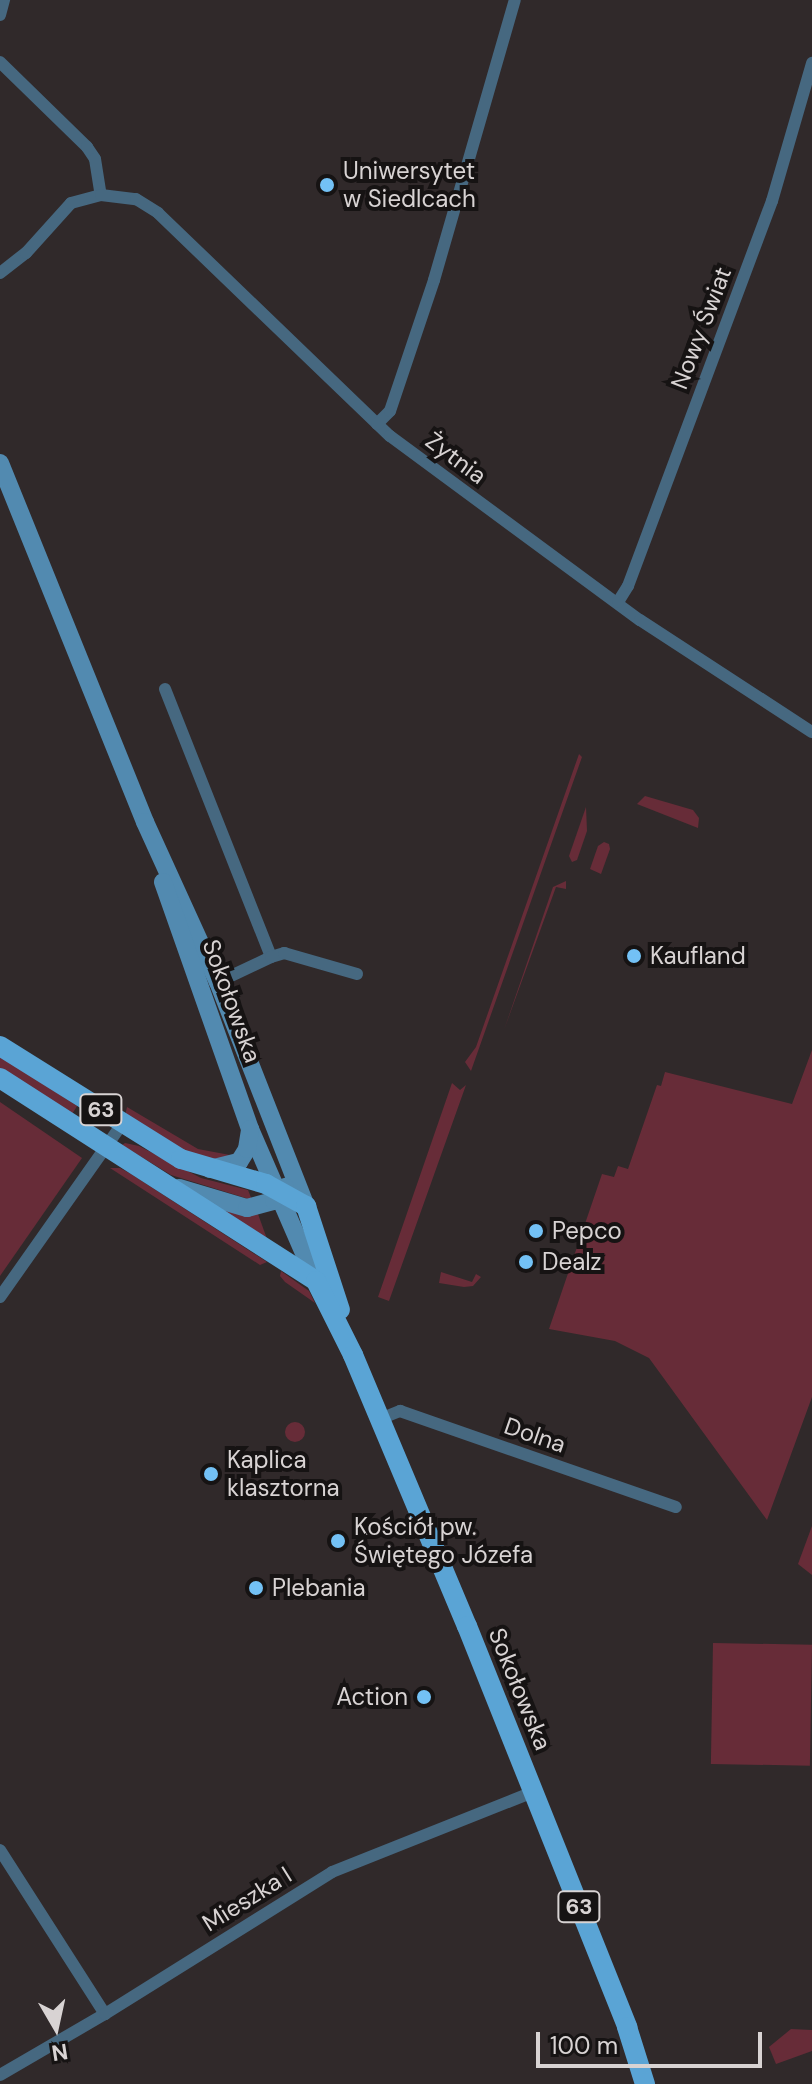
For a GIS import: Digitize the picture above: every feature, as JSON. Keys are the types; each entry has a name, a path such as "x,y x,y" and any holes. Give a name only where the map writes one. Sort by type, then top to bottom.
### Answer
{"main road":[{"name":"63","path":"0,1046 169,1153 206,1169 266,1184 306,1206"},
{"name":"63","path":"0,1078 316,1281"},
{"name":"Sokołowska","path":"306,1206 336,1291 346,1341"},
{"name":"Sokołowska","path":"316,1281 380,1419 533,1792 639,2060 645,2084"},
{"name":"Sokołowska","path":"639,2060 653,2084"}],"street":[{"path":"0,15 4,0"},
{"path":"377,424 390,411 434,280 515,0"},
{"path":"0,62 87,147 95,159 101,195 71,203 26,253 0,273"},
{"name":"Nowy Świat","path":"618,602 628,586 772,201 812,63"},
{"name":"Żytnia","path":"101,195 136,199 158,213 377,424 618,602 812,732"},
{"name":"Sokołowska","path":"0,463 145,822 218,982 306,1206"},
{"path":"165,689 271,957"},
{"name":"Sokołowska","path":"145,822 173,912 250,1129 281,1193 316,1281"},
{"path":"218,982 284,953 357,974"},
{"path":"0,1297 122,1124"},
{"path":"206,1169 239,1162 247,1149 250,1129"},
{"path":"157,1180 247,1208 264,1207 281,1193 292,1167"},
{"name":"Dolna","path":"380,1419 400,1411 676,1507"},
{"name":"Mieszka I","path":"0,2075 105,2014 332,1872 533,1792"},
{"path":"0,1850 105,2014"}],"shaded area":[{"path":"579,754 582,757 471,1071 465,1062 476,1047"},
{"path":"645,796 693,810 699,818 698,828 637,804"},
{"path":"586,807 587,831 577,860 572,862 569,856"},
{"path":"604,842 609,844 610,849 601,874 590,869 598,846"},
{"path":"566,881 566,889 556,887 504,1030 553,887"},
{"path":"812,1050 812,1397 767,1520 649,1358 615,1341 549,1329 602,1174 614,1177 618,1166 628,1169 657,1085 661,1086 665,1072 792,1104"},
{"path":"0,1056 77,1106 71,1116 0,1070"},
{"path":"452,1083 460,1090 466,1085 389,1301 378,1297"},
{"path":"0,1102 82,1158 0,1276"},
{"path":"127,1107 198,1149 230,1155 231,1158 221,1161 194,1156 125,1116"},
{"path":"122,1145 139,1146 201,1178 248,1190 252,1200 171,1175"},
{"path":"110,1168 120,1168 131,1174 267,1262 260,1265"},
{"path":"221,1209 258,1214 267,1239"},
{"path":"281,1271 309,1291 315,1303 285,1282 280,1276"},
{"path":"441,1272 472,1282 476,1274 481,1277 473,1286 464,1287 439,1283"},
{"path":"295,1422 302,1425 305,1432 302,1439 295,1442 288,1439 285,1432 288,1425"},
{"path":"812,1526 812,1575 798,1564"},
{"path":"713,1643 812,1645 810,1766 711,1764"},
{"path":"791,2029 812,2030 812,2051 776,2064 769,2047"}],"place":[{"name":"Uniwersytet w Siedlcach","path":"327,185"},
{"name":"Kaufland","path":"634,956"},
{"name":"Pepco","path":"536,1231"},
{"name":"Dealz","path":"526,1262"},
{"name":"Kaplica klasztorna","path":"211,1474"},
{"name":"Kościół pw. Świętego Józefa","path":"338,1541"},
{"name":"Plebania","path":"256,1588"},
{"name":"Action","path":"424,1697"}]}
